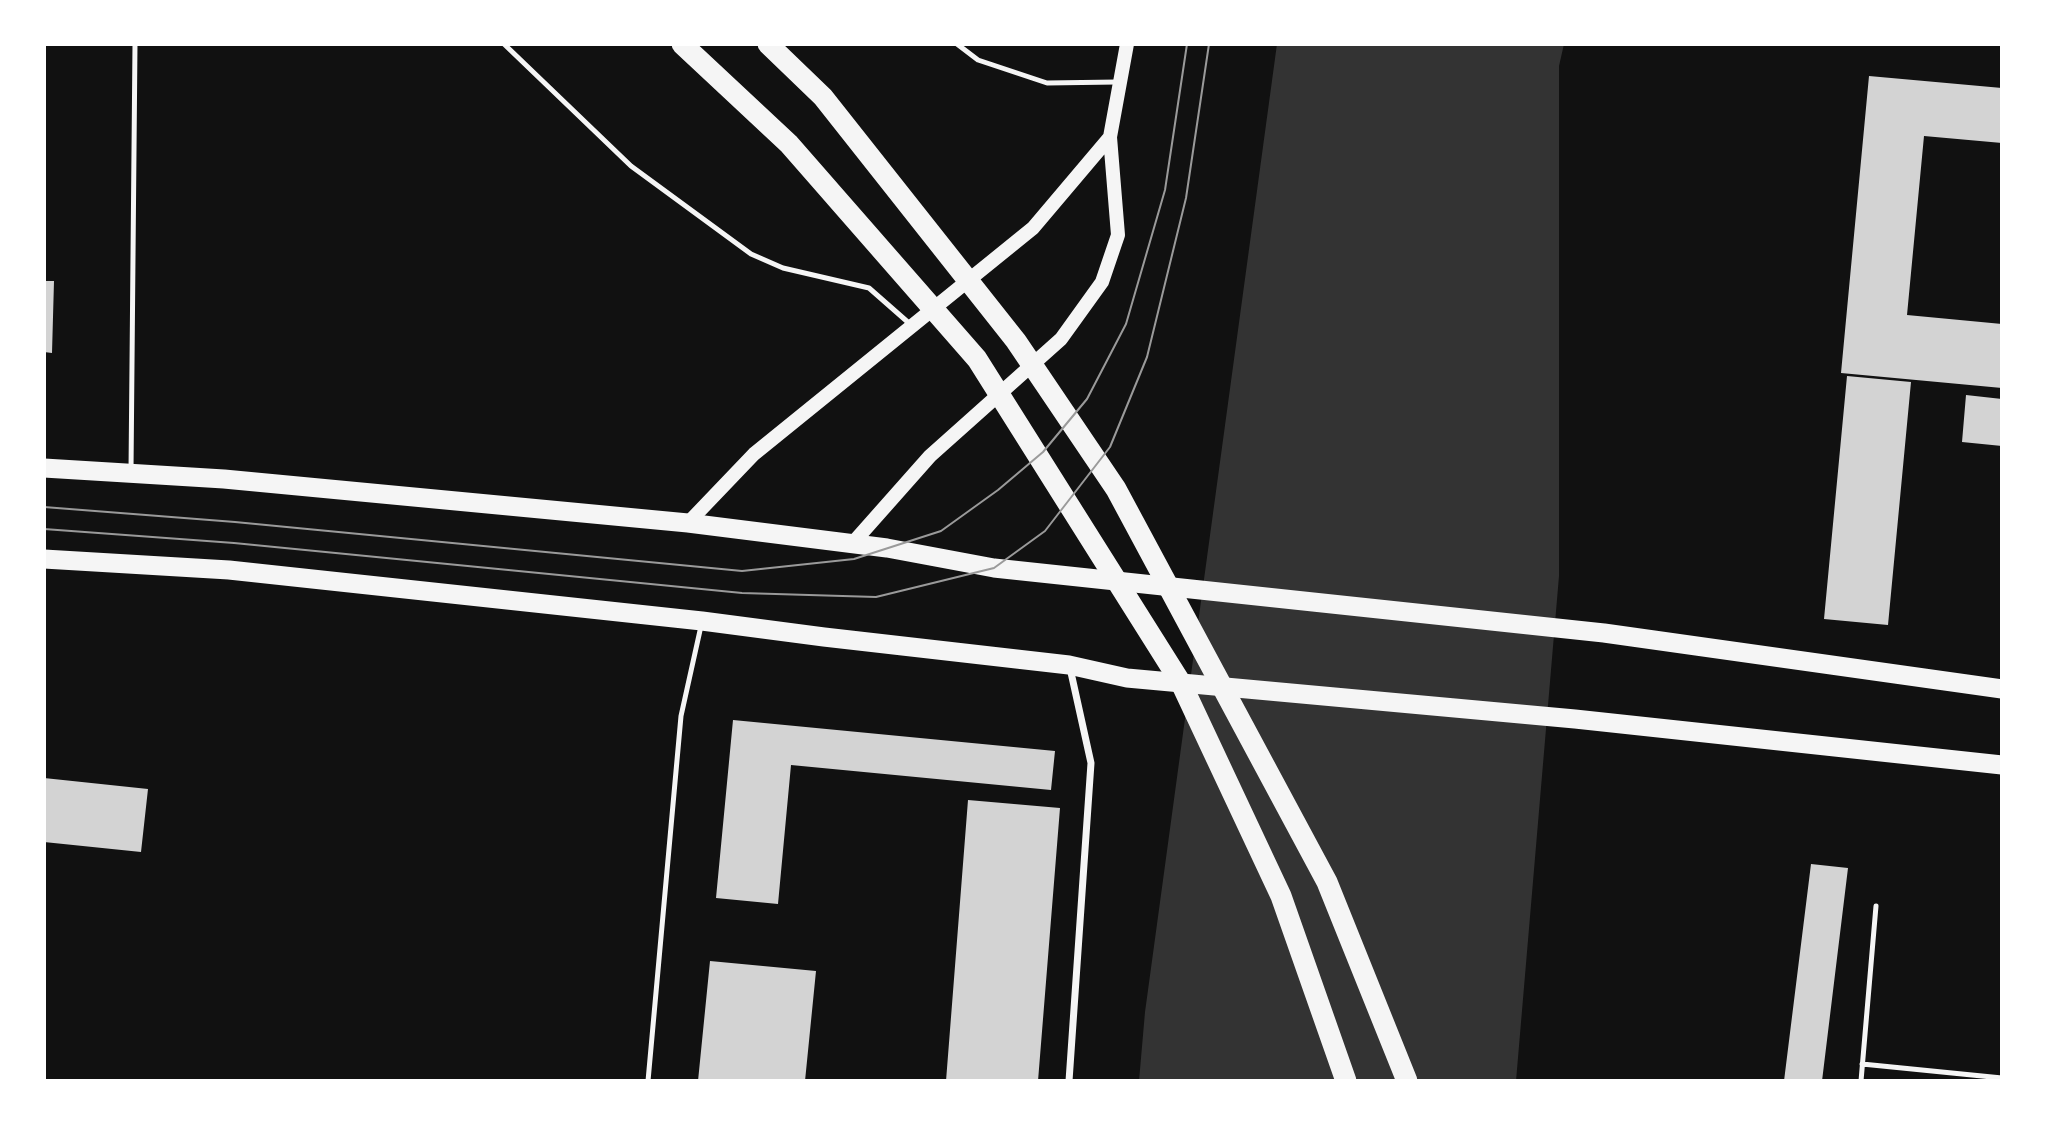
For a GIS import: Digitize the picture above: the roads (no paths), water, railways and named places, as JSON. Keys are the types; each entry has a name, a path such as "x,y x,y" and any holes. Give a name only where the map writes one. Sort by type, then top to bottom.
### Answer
{"highway":[{"path":"682,44 789,144 977,359 1181,683 1281,897 1346,1081"},
{"path":"768,44 823,97 1016,341 1116,489 1327,882 1407,1081"},
{"path":"44,468 224,479 688,523 852,544 994,568 1604,633 2002,689"},
{"path":"44,559 229,570 702,621 824,638 1069,665 1126,678 1575,719 2002,765"}],"main road":[{"path":"852,544 930,456 1060,339 1102,282 1118,235 1110,137 1127,44"},
{"path":"688,523 754,454 1033,228 1110,137"}],"street":[{"path":"1069,665 1091,763 1069,1081"}],"lane":[{"path":"131,473 135,44"},
{"path":"504,44 631,166 751,254 783,268 869,288 912,326"},
{"path":"957,44 978,60 1047,83 1120,82"},
{"path":"648,1081 681,716 702,621"},
{"path":"1861,1081 1877,906"},
{"path":"1863,1063 2002,1078"}],"tram line":[{"path":"44,507 235,522 742,571 854,559 941,531 998,490 1043,452 1087,399 1126,324 1165,190 1187,44"},
{"path":"44,529 234,543 742,593 876,597 994,568 1045,531 1110,447 1147,357 1186,198 1209,44"}]}
